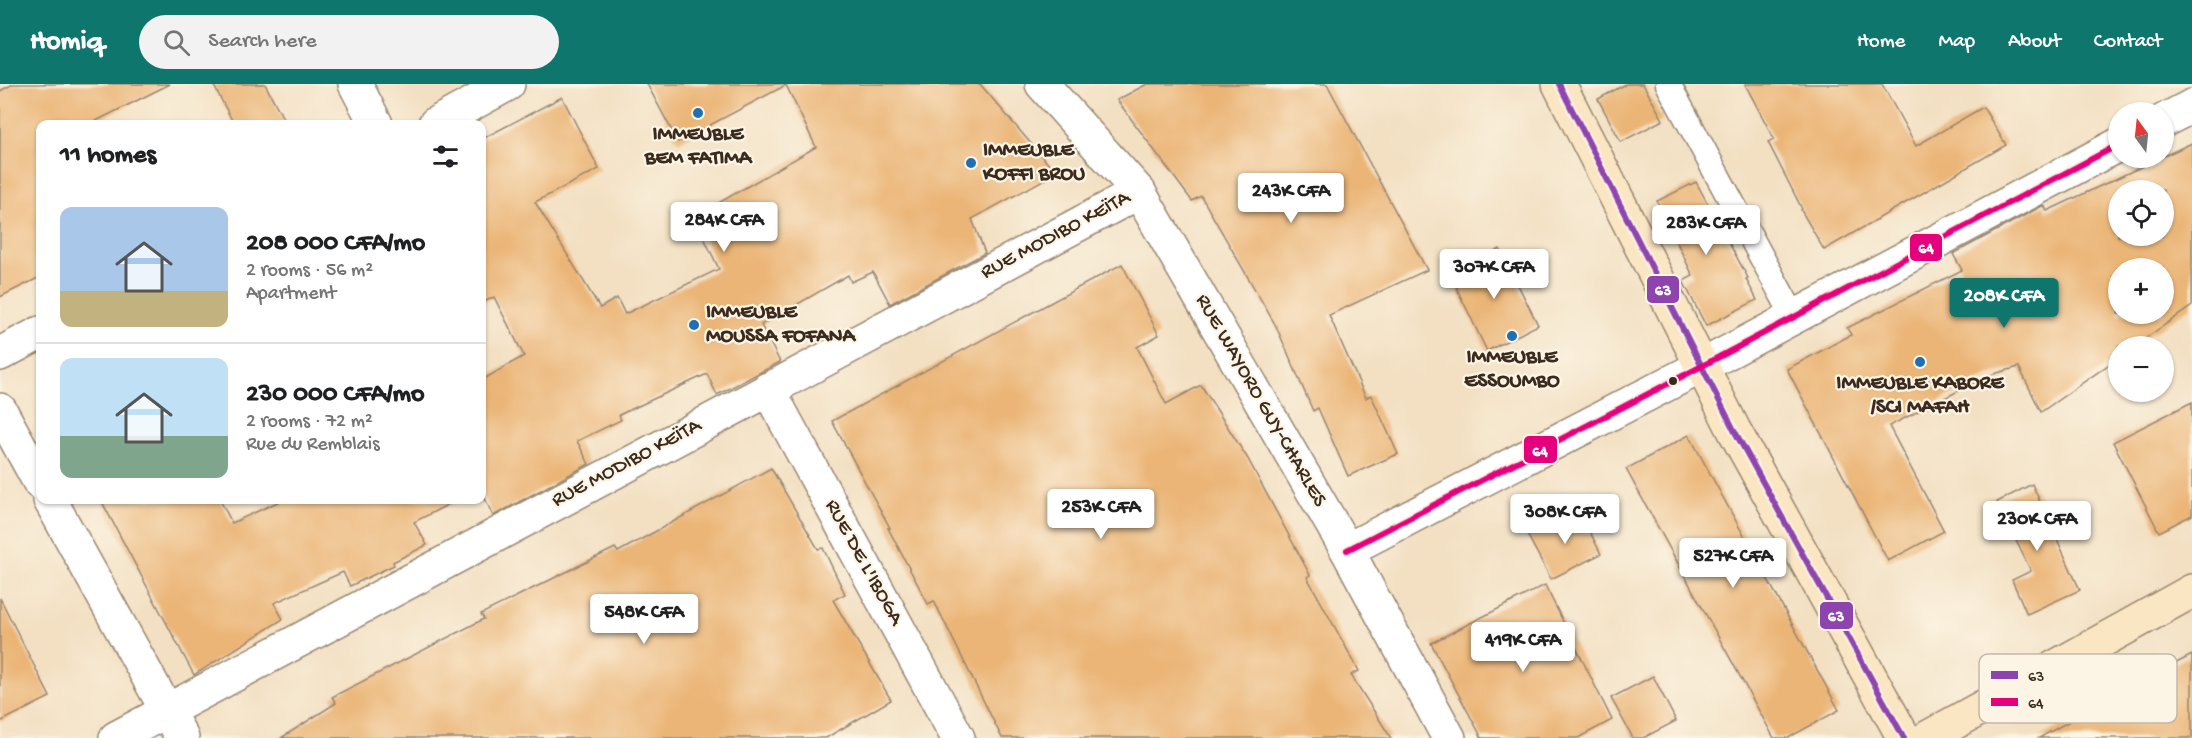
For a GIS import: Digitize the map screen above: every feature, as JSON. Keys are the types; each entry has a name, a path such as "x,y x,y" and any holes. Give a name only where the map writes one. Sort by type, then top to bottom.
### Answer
{"street":[{"path":"355,84 374,120"},
{"path":"442,120 508,84"},
{"name":"RUE WAYORO GUY-CHARLES","path":"1042,84 1138,192 1347,550 1449,738"},
{"path":"1559,84 1734,430 1904,738"},
{"path":"2174,116 2192,106"},
{"path":"1347,550 1702,366 2108,150"},
{"name":"RUE MODIBO KEÏTA","path":"116,738 175,725 768,389 1138,192"},
{"path":"0,354 36,335"},
{"name":"RUE DE L'IBOGA","path":"768,389 958,738"},
{"path":"0,410 36,476"},
{"path":"52,504 175,725"},
{"path":"2078,654 2192,591"},
{"path":"1927,738 1979,709"}],"lane":[{"path":"1668,84 1794,316"}],"building":[{"path":"13,84 170,84 98,120 36,120 36,279 0,297 0,91"},
{"path":"213,84 265,84 284,120 232,120"},
{"path":"647,84 980,84 1056,173 972,219 985,253 890,304 873,272 851,282 848,275 761,325 780,362 717,395 707,374 619,415 621,420 577,441 589,464 493,516 486,501 486,378 524,356 494,297 486,301 486,137 562,97 599,169 535,202 600,308 617,298 625,314 719,269 694,217 816,147 786,85 678,142"},
{"path":"1147,84 1327,84 1427,270 1329,315 1366,398 1371,395 1398,454 1348,476 1318,408 1313,411 1276,326 1201,196 1192,201 1117,100"},
{"path":"1626,84 1643,84 1663,120 1621,142 1598,99"},
{"path":"1745,84 1882,84 1916,146 1983,107 2006,145 1824,250 1801,210 1768,142 1774,139"},
{"path":"2192,143 2192,306 2174,318 2174,258 2108,258 2108,324 2166,324 2148,336 2108,336 2108,365 2041,412 2019,367 1990,375 1889,426 1944,531 1888,561 1787,369 1851,335 1847,328 1962,270 1953,254 2044,205 2047,211 2108,182 2108,246 2174,246 2174,180 2113,180 2139,168 2174,168 2174,151"},
{"path":"1696,182 1748,278 1746,279 1757,300 1706,326 1683,281 1693,276 1657,201"},
{"path":"1500,249 1538,325 1487,351 1457,289 1453,272"},
{"path":"1122,264 1159,335 1137,347 1166,404 1201,385 1248,459 1310,575 1307,577 1359,671 1351,675 1391,738 1002,738 934,601 928,604 832,421"},
{"path":"2192,402 2192,515 2159,532 2113,442"},
{"path":"1689,435 1839,710 1788,738 1774,738 1626,469"},
{"path":"771,468 818,549 823,548 845,594 833,600 891,700 826,738 281,738 336,703 332,697 484,619 481,614 615,548 618,552"},
{"path":"2032,484 2080,590 2027,614 2012,580 2031,571 1997,502"},
{"path":"103,504 222,504 232,523 273,504 449,504 414,522 427,545 393,562 394,565 350,586 343,572 274,603 283,619 194,675"},
{"path":"1579,510 1601,554 1551,579 1528,536"},
{"path":"1545,585 1612,720 1578,738 1482,738 1431,643"},
{"path":"0,598 50,697 0,722"},
{"path":"2192,655 2192,738 2039,738 2066,723 2177,723 2177,663"},
{"path":"1653,676 1676,721 1643,738 1633,738 1611,698"}],"transit line":[{"name":"63","path":"1559,84 1734,430 1904,738"},
{"name":"64","path":"1347,550 1702,366 2108,150"}],"place":[{"name":"IMMEUBLE BEM FATIMA","path":"698,113"},
{"name":"IMMEUBLE KOFFI BROU","path":"971,163"},
{"name":"IMMEUBLE MOUSSA FOFANA","path":"694,325"},
{"name":"IMMEUBLE ESSOUMBO","path":"1512,336"},
{"name":"IMMEUBLE KABORE /SCI MAFAH","path":"1920,362"}]}
